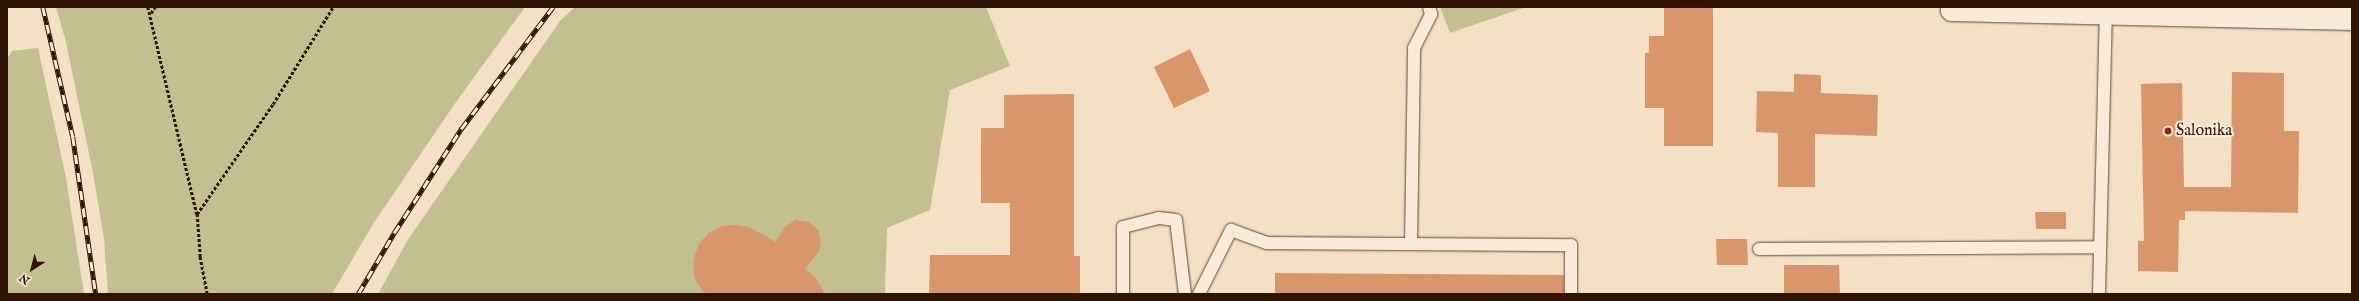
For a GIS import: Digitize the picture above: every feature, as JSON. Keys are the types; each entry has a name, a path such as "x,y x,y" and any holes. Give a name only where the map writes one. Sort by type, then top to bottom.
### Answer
{"street":[{"path":"1952,9 2106,14 2277,12 2352,19"}],"lane":[{"path":"1411,244 1414,48 1431,14 1429,7"},
{"path":"2099,294 2106,14"},
{"path":"1124,294 1123,227 1159,218 1176,220 1185,294"},
{"path":"1199,294 1231,230 1267,243 1571,245 1571,294"},
{"path":"1759,249 2100,247"}],"path":[{"path":"148,7 197,214 200,257 207,294"},
{"path":"150,14 155,7"},
{"path":"197,214 273,104 333,7"}],"shaded area":[{"path":"56,7 525,7 456,102 373,224 332,294 108,294 104,238 93,173 66,42"},
{"path":"575,7 986,7 1010,66 950,90 930,210 887,228 885,294 378,294 409,238 560,21"},
{"path":"1440,7 1526,7 1450,33"},
{"path":"38,48 66,178 84,294 7,294 7,59 12,51"}],"building":[{"path":"1664,7 1713,7 1713,146 1664,146 1664,108 1645,108 1645,53 1649,53 1649,36 1664,36"},
{"path":"1190,49 1210,91 1174,108 1154,67"},
{"path":"2232,72 2284,73 2284,131 2299,131 2298,213 2185,211 2185,220 2179,220 2178,272 2138,271 2138,241 2144,241 2141,84 2182,83 2184,187 2231,187"},
{"path":"1794,74 1821,75 1821,93 1878,95 1877,136 1815,134 1815,187 1778,187 1778,133 1756,132 1757,91 1794,92"},
{"path":"1074,94 1074,256 1080,256 1080,294 929,294 930,255 1010,255 1010,203 981,203 981,128 1004,128 1004,95"},
{"path":"2035,212 2066,212 2066,229 2036,229"},
{"path":"795,220 809,222 819,231 821,244 819,251 805,269 816,278 825,294 705,294 695,279 693,266 695,253 701,241 710,232 722,226 735,225 749,227 776,242 784,228"},
{"path":"1716,239 1747,239 1748,265 1717,265"},
{"path":"1784,265 1839,265 1840,294 1784,294"},
{"path":"1275,273 1564,275 1564,294 1275,294"}],"railway":[{"path":"43,7 73,137 96,294"},
{"path":"358,294 394,233 461,129 553,7"}],"place":[{"name":"Salonika","path":"2168,131"}]}
